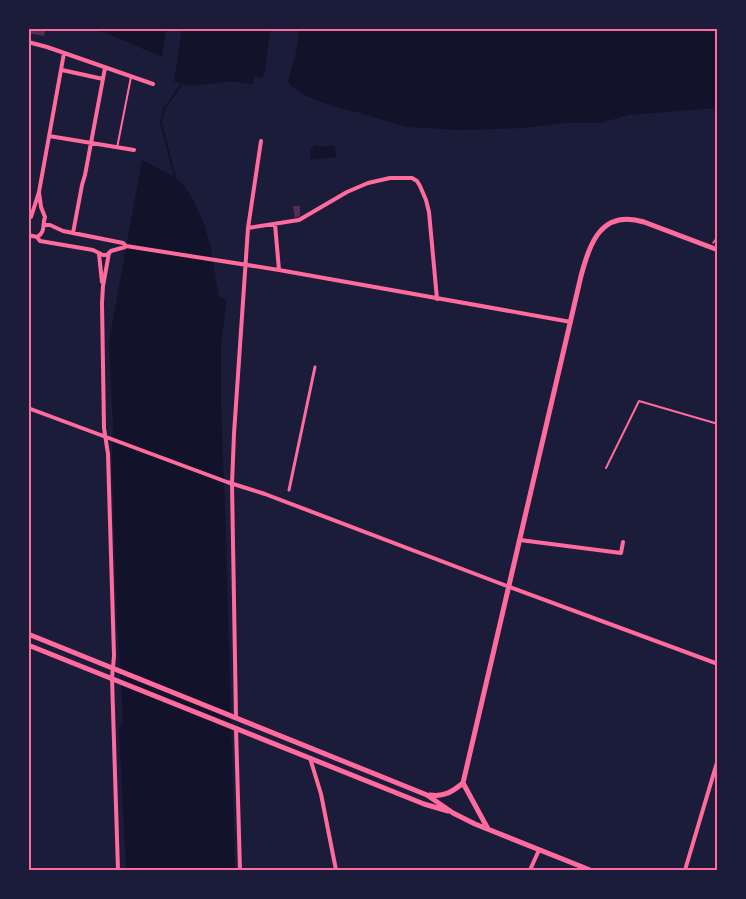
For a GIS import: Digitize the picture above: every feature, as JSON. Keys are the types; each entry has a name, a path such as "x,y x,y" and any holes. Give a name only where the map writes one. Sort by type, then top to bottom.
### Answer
{"main road":[{"path":"427,795 446,795 463,783 583,268 594,238 605,227 615,222 633,219 715,248"},
{"path":"28,634 427,795 453,813"},
{"path":"28,645 424,804 453,813 488,830 590,870"},
{"path":"463,783 488,830"}],"street":[{"path":"28,42 153,84"},
{"path":"64,53 34,218 44,224 123,243 126,246 279,270 571,322"},
{"path":"73,232 105,68"},
{"path":"62,70 103,79"},
{"path":"49,136 134,150"},
{"path":"236,717 230,483 243,265 261,141"},
{"path":"248,228 299,220 347,192 368,183 390,178 412,178 420,186 429,212 437,299"},
{"path":"32,237 43,231 45,217 39,192"},
{"path":"275,224 279,270"},
{"path":"32,237 40,241 97,249 105,255 126,246"},
{"path":"103,286 97,249 100,241 106,240"},
{"path":"106,240 112,247 103,286 102,342 115,669 118,870"},
{"path":"289,490 315,367"},
{"path":"28,408 265,494 717,664"},
{"path":"520,540 621,553 623,542"},
{"path":"236,727 240,870"},
{"path":"310,758 321,794 336,870"},
{"path":"685,870 717,759"},
{"path":"530,870 539,850"}],"lane":[{"path":"117,148 131,77"},
{"path":"606,468 639,401 717,424"}],"path":[{"path":"715,248 717,236"}],"shaded area":[{"path":"182,28 270,29 265,71 262,78 254,76 253,85 229,82 193,86 174,81"},
{"path":"92,29 166,29 162,57 106,33"},
{"path":"300,29 717,29 717,108 628,115 601,123 565,123 522,128 462,130 407,127 332,106 304,95 291,86 288,82"},
{"path":"316,145 335,147 336,157 311,160 310,149"},
{"path":"142,160 183,184 193,199 210,244 219,297 227,300 221,344 221,408 235,870 126,870 119,728 123,722 117,622 109,342"}],"building":[{"path":"28,28 46,28 44,36 28,33"},
{"path":"293,206 300,206 300,216 295,218"}],"waterway":[{"path":"176,181 161,123 164,109 181,85"}]}
